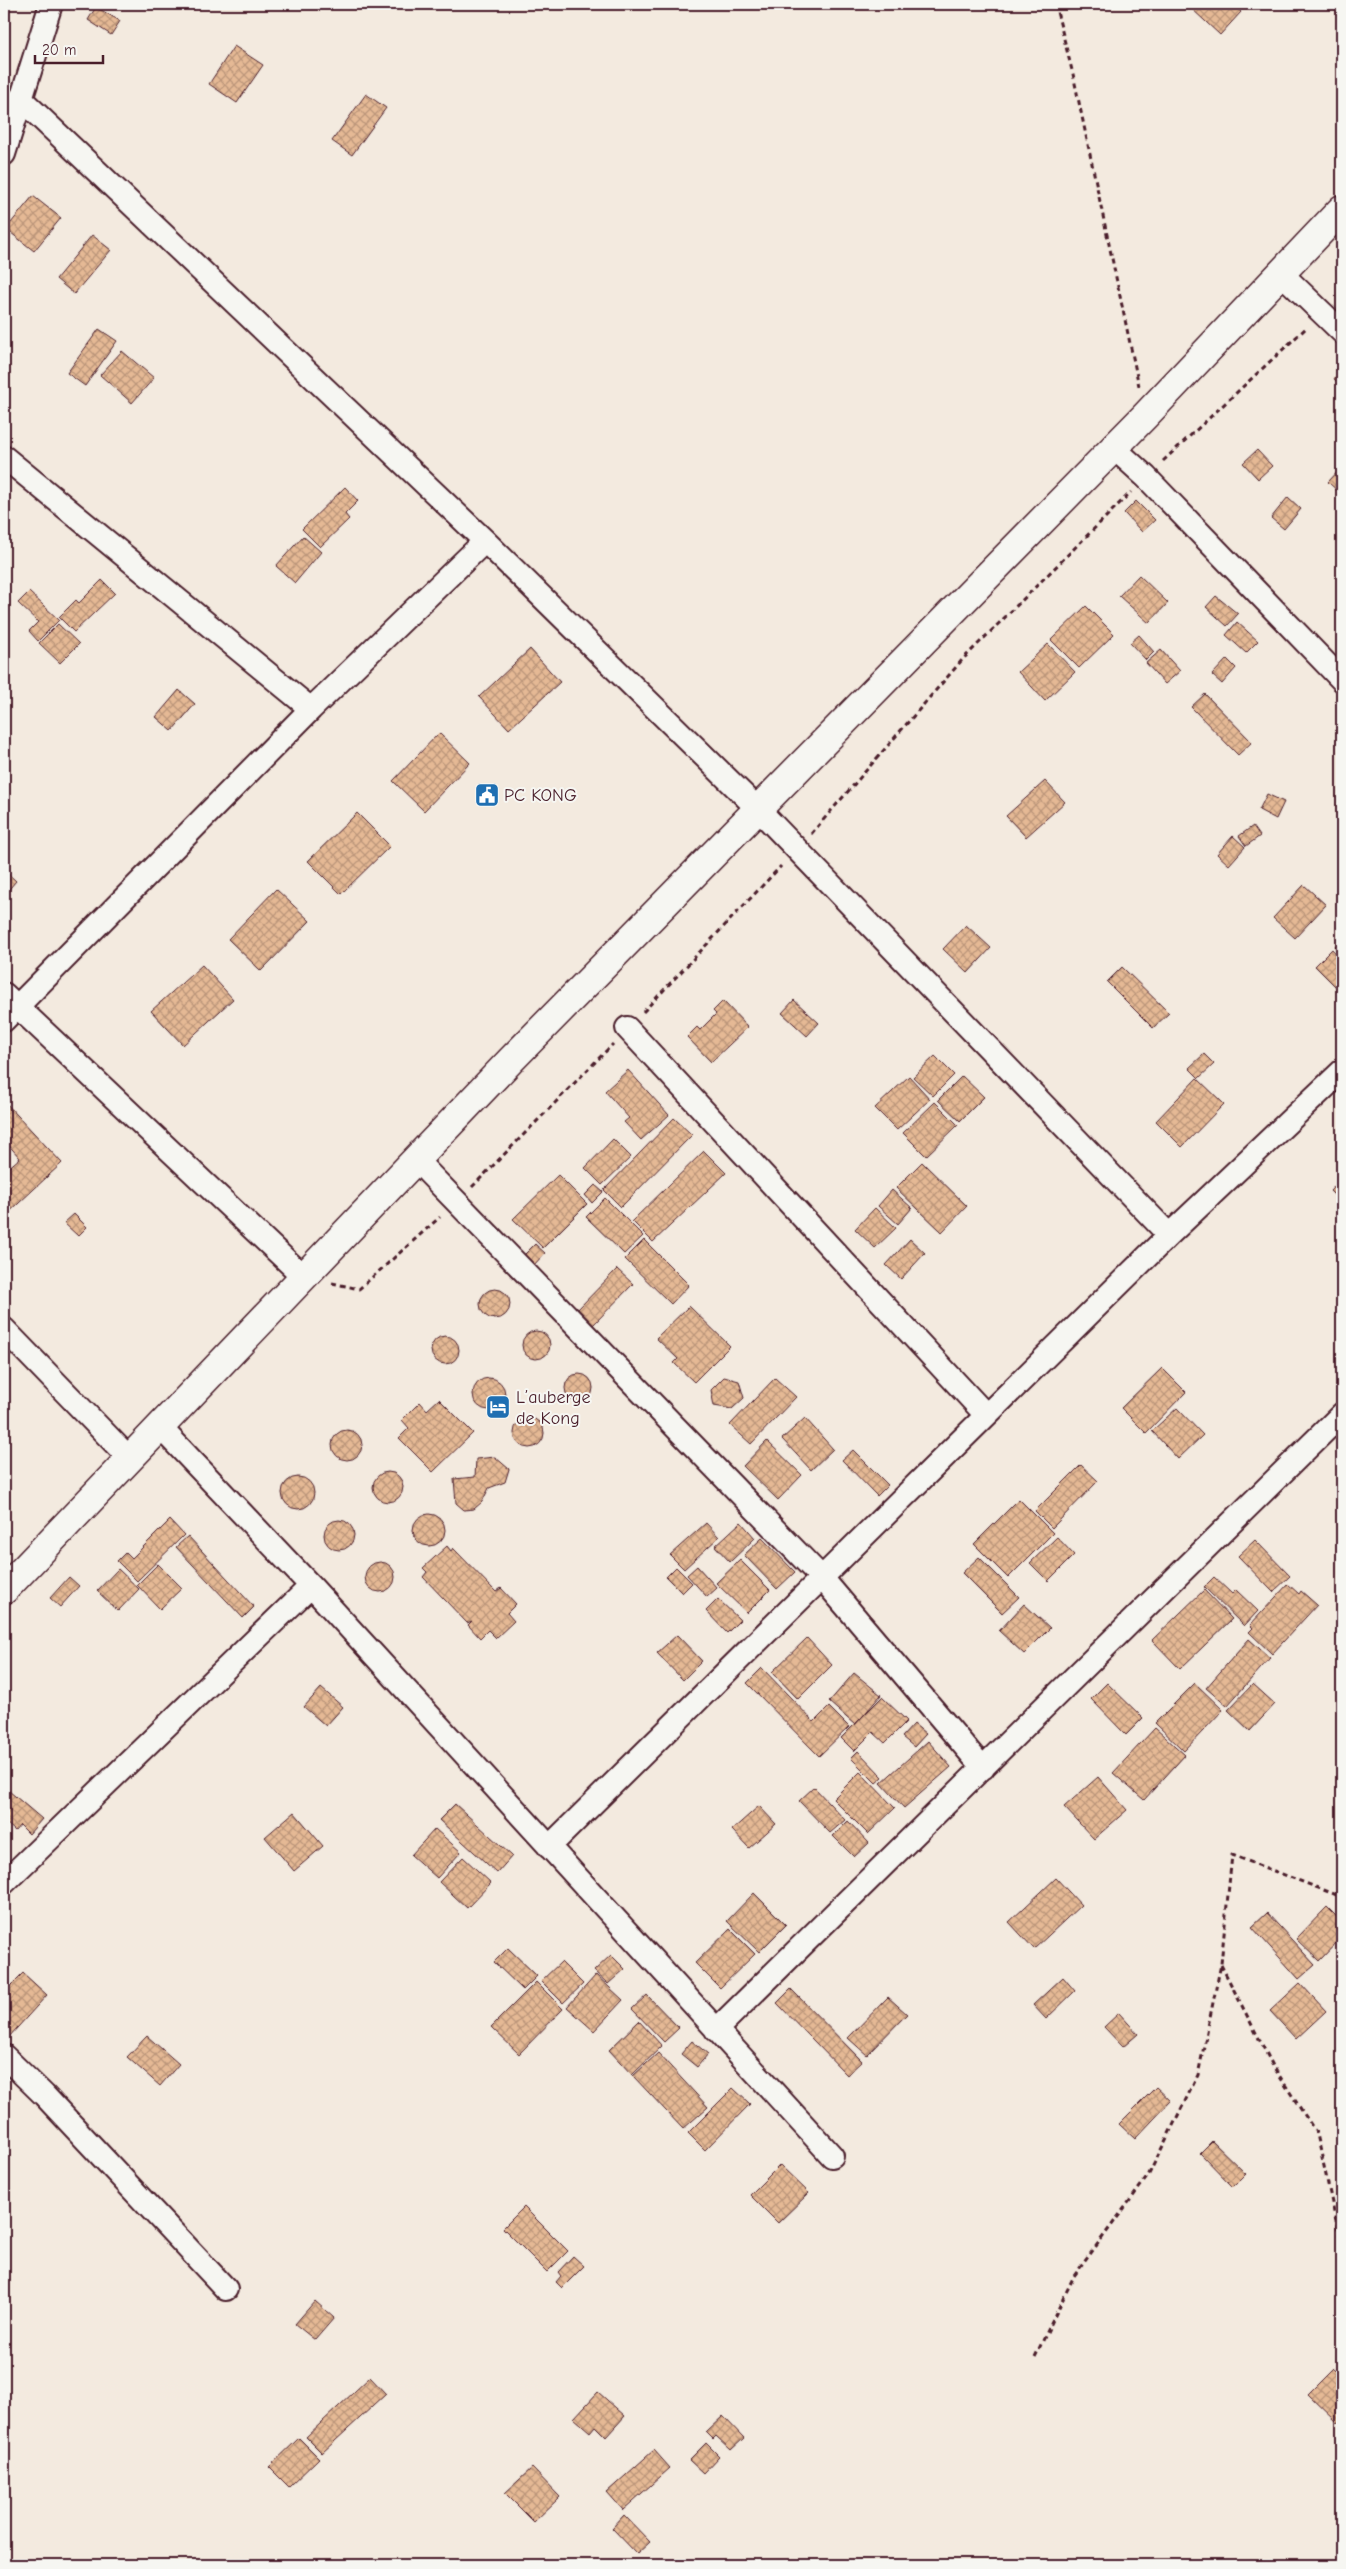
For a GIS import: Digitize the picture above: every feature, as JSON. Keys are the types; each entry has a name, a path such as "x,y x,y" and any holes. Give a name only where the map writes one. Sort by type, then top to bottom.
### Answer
{"main road":[{"path":"4,1590 416,1160 1114,448 1342,210"}],"street":[{"path":"4,154 20,98 52,4"},
{"path":"20,98 485,541 758,809 1170,1235"},
{"path":"1281,274 1342,332"},
{"path":"1114,448 1146,477 1342,680"},
{"path":"4,457 311,709"},
{"path":"304,1277 8,1007 485,541"},
{"path":"627,1028 986,1416"},
{"path":"549,1847 1170,1235 1342,1071"},
{"path":"416,1160 822,1578 983,1768"},
{"path":"4,1329 130,1459"},
{"path":"716,2030 1342,1414"},
{"path":"160,1427 311,1586 832,2156"},
{"path":"4,1883 311,1586"},
{"path":"4,2056 44,2095 226,2289"}],"path":[{"path":"1055,4 1073,74 1145,416"},
{"path":"304,1277 359,1290 457,1203 797,850 963,659 1146,477 1323,312"},
{"path":"1035,2357 1074,2276 1148,2176 1198,2075 1221,1964 1232,1855 1342,1897"},
{"path":"1221,1964 1273,2066 1317,2134 1342,2249"}],"building":[{"path":"1195,4 1233,4 1241,12 1220,35 1191,8"},
{"path":"96,7 120,21 111,35 88,20"},
{"path":"234,46 263,65 237,103 209,84"},
{"path":"366,94 386,108 352,155 332,141"},
{"path":"33,196 61,218 34,251 6,229"},
{"path":"92,235 111,250 74,294 56,279"},
{"path":"99,329 117,341 85,386 67,373"},
{"path":"122,351 154,378 132,403 100,375"},
{"path":"1342,368 1342,386 1334,379"},
{"path":"1257,450 1272,466 1258,479 1243,463"},
{"path":"1342,467 1342,495 1328,482"},
{"path":"345,487 358,501 345,514 349,519 320,547 302,529"},
{"path":"1288,497 1301,509 1284,529 1271,518"},
{"path":"1136,501 1155,520 1142,532 1124,513"},
{"path":"303,536 321,552 295,583 276,566"},
{"path":"1139,575 1168,603 1149,623 1119,596"},
{"path":"102,580 115,593 74,632 59,617 76,600 79,603"},
{"path":"29,592 59,620 38,641 29,631 38,622 18,603"},
{"path":"1216,596 1238,614 1227,626 1206,607"},
{"path":"1086,606 1114,634 1079,668 1051,640"},
{"path":"1237,622 1258,641 1246,653 1226,635"},
{"path":"58,624 79,644 60,663 39,643"},
{"path":"1139,635 1154,652 1146,660 1130,643"},
{"path":"1048,644 1075,672 1045,701 1018,672"},
{"path":"530,649 560,682 509,729 479,697"},
{"path":"1161,650 1180,671 1165,684 1146,663"},
{"path":"1227,659 1236,668 1222,684 1212,675"},
{"path":"179,690 195,704 172,731 156,717"},
{"path":"1205,694 1252,742 1238,755 1191,707"},
{"path":"439,733 470,763 424,811 393,781"},
{"path":"1045,781 1065,802 1026,837 1006,816"},
{"path":"1267,794 1284,802 1276,819 1259,810"},
{"path":"357,813 390,846 341,894 308,861"},
{"path":"1253,826 1260,836 1246,846 1239,836"},
{"path":"1233,836 1245,847 1229,865 1217,854"},
{"path":"4,870 16,881 4,895"},
{"path":"1304,885 1326,905 1295,938 1273,918"},
{"path":"276,889 310,921 261,971 228,939"},
{"path":"966,925 991,948 968,973 943,949"},
{"path":"1342,939 1342,954 1335,946"},
{"path":"1332,949 1342,960 1342,993 1315,966"},
{"path":"202,965 233,999 183,1045 151,1011"},
{"path":"1122,967 1169,1013 1153,1028 1107,982"},
{"path":"794,1000 819,1023 807,1036 782,1013"},
{"path":"723,1001 748,1027 711,1062 687,1037 697,1027 700,1030 716,1014 713,1011"},
{"path":"1204,1054 1214,1064 1199,1078 1189,1068"},
{"path":"935,1056 954,1075 933,1096 913,1077"},
{"path":"628,1070 669,1115 641,1140 624,1122 629,1118 605,1091"},
{"path":"909,1076 930,1099 897,1130 875,1108"},
{"path":"962,1076 984,1097 960,1121 938,1100"},
{"path":"1197,1078 1224,1104 1182,1147 1156,1121"},
{"path":"4,1101 62,1163 4,1217 4,1165 7,1169 20,1158 5,1141 4,1143"},
{"path":"935,1102 958,1125 926,1156 903,1133"},
{"path":"674,1118 692,1135 621,1207 604,1190"},
{"path":"613,1139 631,1157 602,1185 585,1168"},
{"path":"704,1151 726,1173 653,1242 632,1221"},
{"path":"922,1162 967,1206 942,1232 896,1188"},
{"path":"558,1175 587,1204 543,1248 513,1219"},
{"path":"1342,1178 1342,1203 1330,1191"},
{"path":"595,1185 603,1192 592,1203 585,1195"},
{"path":"892,1190 912,1208 898,1224 878,1206"},
{"path":"605,1198 643,1236 624,1254 586,1217"},
{"path":"875,1208 896,1228 875,1248 855,1229"},
{"path":"74,1214 87,1227 78,1236 64,1223"},
{"path":"910,1239 925,1253 901,1279 886,1265"},
{"path":"644,1240 689,1285 671,1304 625,1259"},
{"path":"535,1244 545,1253 532,1267 522,1257"},
{"path":"617,1269 633,1284 592,1326 576,1311"},
{"path":"495,1289 506,1293 510,1304 506,1315 495,1319 484,1315 480,1304 484,1293"},
{"path":"689,1306 730,1346 694,1382 674,1363 678,1359 656,1338"},
{"path":"536,1331 546,1335 550,1345 546,1355 536,1359 526,1355 522,1345 526,1335"},
{"path":"445,1336 455,1340 459,1350 455,1360 445,1364 435,1360 431,1350 435,1340"},
{"path":"1162,1368 1186,1392 1146,1433 1121,1408"},
{"path":"579,1374 589,1378 593,1388 589,1398 579,1402 569,1398 565,1388 569,1378"},
{"path":"724,1377 739,1381 744,1398 732,1409 714,1406 711,1390"},
{"path":"489,1378 500,1383 505,1394 500,1405 489,1410 478,1405 473,1394 478,1383"},
{"path":"775,1378 796,1397 751,1444 730,1425"},
{"path":"439,1399 473,1433 433,1472 399,1438 409,1428 402,1420 420,1402 427,1410"},
{"path":"1177,1408 1203,1435 1178,1459 1152,1431"},
{"path":"529,1418 540,1422 544,1433 540,1444 529,1448 518,1444 514,1433 518,1422"},
{"path":"805,1418 833,1449 811,1470 782,1439"},
{"path":"347,1430 358,1434 362,1445 358,1456 347,1460 336,1456 332,1445 336,1434"},
{"path":"767,1441 802,1475 778,1500 743,1466"},
{"path":"853,1450 888,1485 877,1496 842,1460"},
{"path":"495,1457 509,1469 505,1482 489,1488 482,1502 474,1509 464,1510 456,1503 454,1479 475,1477 476,1459"},
{"path":"1081,1465 1098,1481 1052,1528 1035,1511"},
{"path":"388,1472 398,1477 403,1487 398,1497 388,1502 378,1497 373,1487 378,1477"},
{"path":"298,1477 310,1481 314,1493 310,1505 298,1509 286,1505 282,1493 286,1481"},
{"path":"1019,1499 1053,1533 1008,1578 974,1544"},
{"path":"429,1514 435,1515 440,1519 444,1524 444,1536 440,1541 435,1545 429,1546 423,1545 418,1541 414,1536 413,1530 414,1524 418,1519 423,1515"},
{"path":"170,1520 184,1535 137,1581 117,1561 126,1552 132,1558"},
{"path":"339,1520 350,1524 354,1535 350,1546 339,1550 328,1546 324,1535 328,1524"},
{"path":"741,1522 755,1538 730,1562 715,1546"},
{"path":"706,1523 719,1537 684,1569 670,1555"},
{"path":"188,1536 254,1607 243,1618 176,1547"},
{"path":"1057,1537 1074,1555 1048,1581 1030,1563"},
{"path":"762,1538 795,1572 777,1589 744,1555"},
{"path":"1255,1540 1290,1576 1273,1592 1238,1556"},
{"path":"447,1546 451,1551 453,1548 496,1592 501,1588 516,1604 507,1613 514,1621 496,1638 488,1630 480,1638 468,1625 472,1621 467,1623 423,1577 427,1572 423,1568"},
{"path":"979,1557 1019,1597 1002,1613 962,1573"},
{"path":"740,1560 770,1590 747,1613 716,1583"},
{"path":"380,1562 391,1566 395,1577 391,1588 380,1592 369,1588 365,1577 369,1566"},
{"path":"158,1564 182,1588 160,1609 137,1585"},
{"path":"697,1566 717,1588 707,1597 687,1575"},
{"path":"676,1567 692,1583 682,1593 666,1577"},
{"path":"118,1569 139,1589 118,1611 97,1591"},
{"path":"69,1577 79,1586 60,1607 50,1598"},
{"path":"1214,1577 1232,1594 1236,1590 1258,1611 1244,1626 1204,1587"},
{"path":"1288,1584 1299,1594 1301,1591 1317,1605 1272,1654 1249,1632 1253,1628 1250,1625"},
{"path":"1204,1590 1232,1619 1180,1669 1152,1640"},
{"path":"718,1599 740,1620 727,1633 706,1611"},
{"path":"1024,1604 1050,1628 1024,1654 999,1631"},
{"path":"677,1635 702,1661 683,1680 657,1653"},
{"path":"807,1638 832,1665 798,1699 772,1672"},
{"path":"1249,1639 1270,1658 1227,1706 1206,1688"},
{"path":"762,1668 814,1722 829,1707 849,1727 819,1756 747,1683"},
{"path":"854,1673 881,1695 855,1725 829,1702"},
{"path":"1107,1683 1143,1718 1126,1735 1091,1699"},
{"path":"1195,1683 1223,1710 1184,1751 1155,1723"},
{"path":"1253,1684 1275,1704 1250,1731 1228,1710"},
{"path":"321,1688 343,1707 326,1726 304,1707"},
{"path":"882,1697 907,1721 885,1743 873,1732 854,1751 841,1738"},
{"path":"914,1724 926,1734 914,1747 902,1737"},
{"path":"1155,1728 1185,1755 1144,1800 1113,1773"},
{"path":"928,1741 951,1767 904,1808 881,1783"},
{"path":"858,1751 883,1777 876,1783 851,1758"},
{"path":"860,1772 895,1808 868,1834 833,1799"},
{"path":"1098,1777 1127,1810 1094,1839 1064,1807"},
{"path":"814,1787 845,1820 830,1833 799,1801"},
{"path":"9,1791 42,1819 29,1834 20,1825 15,1831 4,1821 4,1797"},
{"path":"455,1804 512,1856 497,1873 439,1820"},
{"path":"759,1806 776,1824 749,1848 732,1830"},
{"path":"294,1812 323,1846 294,1871 265,1837"},
{"path":"848,1821 869,1843 854,1857 833,1836"},
{"path":"435,1829 461,1852 437,1878 411,1855"},
{"path":"463,1857 491,1883 467,1908 439,1882"},
{"path":"1056,1878 1081,1905 1034,1949 1009,1922"},
{"path":"754,1893 786,1925 759,1952 727,1921"},
{"path":"1327,1907 1342,1922 1342,1937 1319,1961 1296,1939"},
{"path":"1267,1913 1315,1965 1299,1979 1252,1927"},
{"path":"730,1929 755,1954 720,1988 695,1963"},
{"path":"508,1948 537,1976 523,1990 494,1962"},
{"path":"611,1955 625,1969 608,1984 594,1971"},
{"path":"561,1962 583,1984 563,2003 541,1981"},
{"path":"23,1973 47,1995 8,2038 4,2035 4,1992"},
{"path":"596,1975 623,2000 594,2031 567,2007"},
{"path":"1063,1977 1075,1991 1046,2019 1033,2005"},
{"path":"536,1982 563,2009 519,2054 491,2027"},
{"path":"1300,1983 1326,2011 1296,2039 1270,2011"},
{"path":"791,1989 862,2061 847,2075 777,2003"},
{"path":"647,1995 679,2028 664,2042 632,2009"},
{"path":"888,1997 907,2014 867,2055 848,2038"},
{"path":"1119,2013 1138,2034 1123,2047 1104,2027"},
{"path":"639,2021 662,2046 632,2075 609,2050"},
{"path":"147,2036 179,2064 160,2086 127,2057"},
{"path":"692,2041 708,2054 697,2067 681,2054"},
{"path":"658,2053 708,2107 683,2129 633,2076"},
{"path":"1156,2087 1171,2101 1135,2139 1119,2124"},
{"path":"733,2088 750,2104 705,2150 688,2133"},
{"path":"1212,2141 1246,2174 1233,2187 1200,2153"},
{"path":"780,2165 809,2193 778,2223 750,2195"},
{"path":"524,2207 568,2251 547,2272 503,2228"},
{"path":"573,2256 584,2266 562,2288 556,2282 561,2276 558,2272"},
{"path":"315,2301 334,2318 315,2340 295,2324"},
{"path":"1333,2369 1342,2377 1342,2419 1338,2423 1308,2394"},
{"path":"370,2377 386,2394 322,2453 306,2437"},
{"path":"598,2392 625,2416 606,2437 595,2426 590,2432 574,2418"},
{"path":"723,2416 744,2438 731,2450 716,2436 713,2439 706,2432"},
{"path":"299,2438 319,2458 289,2487 269,2467"},
{"path":"706,2443 719,2456 703,2473 689,2460"},
{"path":"654,2450 670,2468 623,2510 607,2492"},
{"path":"532,2468 560,2497 534,2522 505,2493"},
{"path":"624,2515 650,2542 637,2554 612,2528"}],"place":[{"name":"PC KONG","path":"487,795"},
{"name":"L’auberge de Kong","path":"498,1407"}]}
